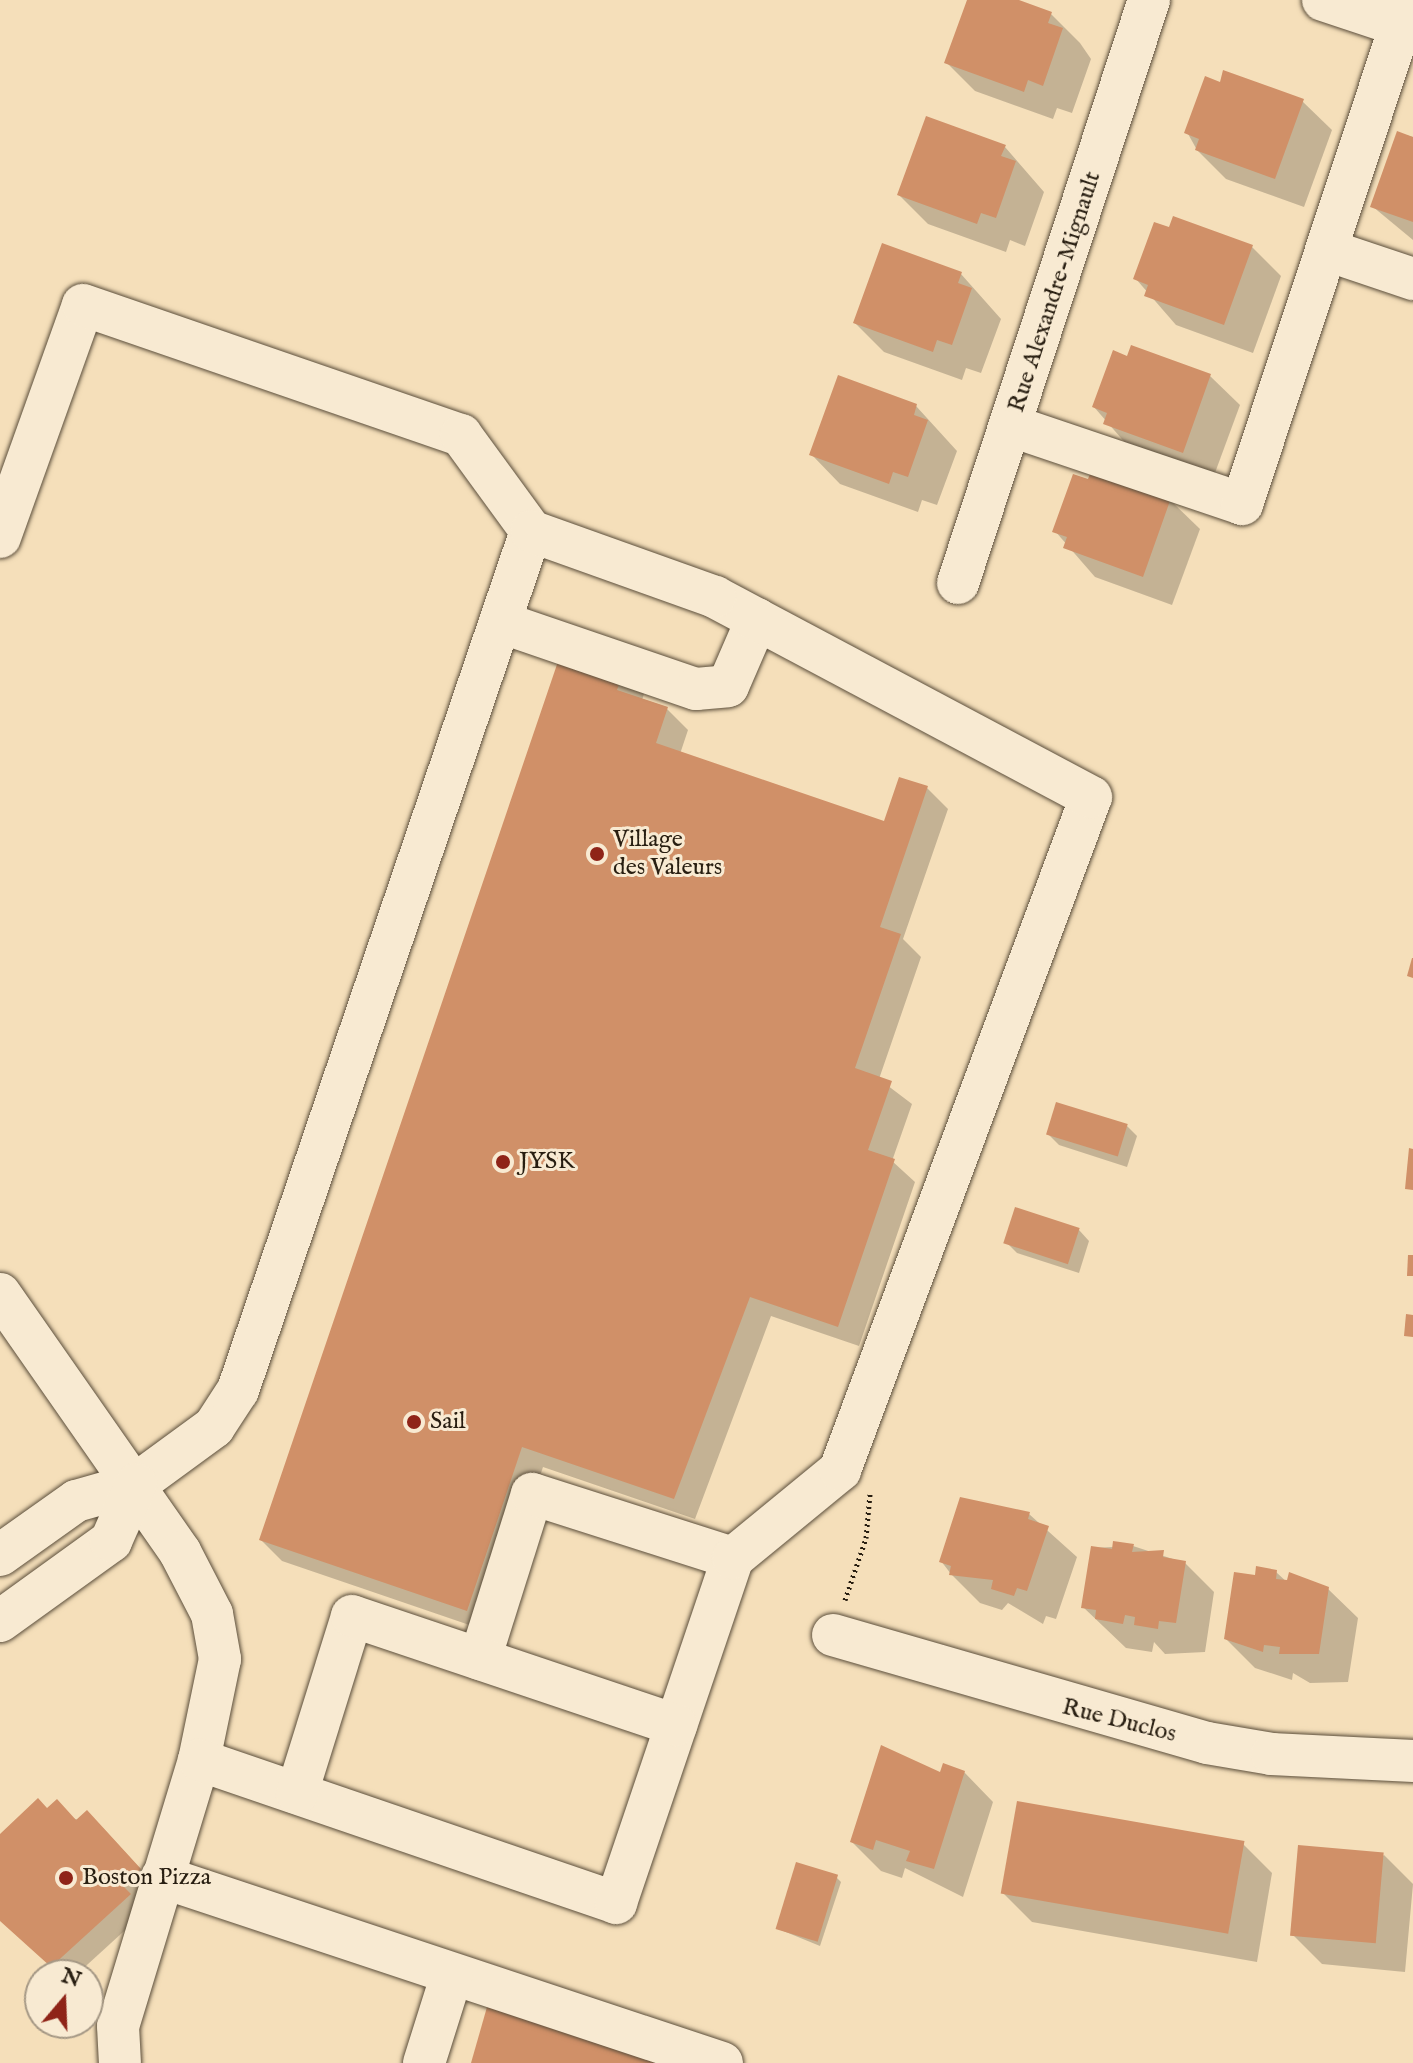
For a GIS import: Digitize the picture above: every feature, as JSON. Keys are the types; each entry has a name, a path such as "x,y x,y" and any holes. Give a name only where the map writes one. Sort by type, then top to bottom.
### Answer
{"street":[{"name":"Rue Alexandre-Mignault","path":"958,583 1012,426 1149,0"},
{"path":"1012,426 1242,504 1408,19 1323,0"},
{"path":"1327,250 1413,279"},
{"path":"0,537 83,305 461,435 531,531 757,619 1091,797 840,1470 733,1558 616,1903 199,1760"},
{"path":"0,1555 76,1501 136,1484 214,1427 238,1390 531,531"},
{"path":"500,622 696,689 728,686 757,619"},
{"path":"0,1294 136,1484 212,1614 220,1659 199,1760 118,2026 120,2063"},
{"path":"0,1621 111,1541 136,1484"},
{"path":"480,1659 532,1494 733,1558"},
{"path":"297,1793 352,1616 676,1725"},
{"name":"Rue Duclos","path":"833,1635 1207,1743 1413,1761"},
{"path":"162,1877 722,2063"},
{"path":"424,2063 452,1974"}],"path":[{"path":"833,1635 871,1508 869,1483 848,1451"}],"building":[{"path":"967,0 1019,0 1052,12 1048,23 1063,28 1043,86 1028,80 1024,92 944,63"},
{"path":"1223,70 1304,99 1275,179 1195,150 1199,139 1184,133 1205,76 1220,82"},
{"path":"926,116 1006,145 1001,156 1016,161 996,218 981,213 977,224 897,195"},
{"path":"1397,131 1413,137 1413,222 1370,207"},
{"path":"1173,216 1253,245 1224,325 1144,296 1148,285 1133,279 1154,222 1169,227"},
{"path":"882,243 962,272 958,283 972,288 952,345 937,340 933,352 853,323"},
{"path":"1131,345 1211,374 1183,453 1103,424 1107,413 1092,407 1113,350 1127,356"},
{"path":"838,375 917,404 914,415 928,420 908,477 893,472 889,484 809,455"},
{"path":"1092,469 1171,498 1143,577 1063,548 1067,537 1052,532 1073,474 1088,479"},
{"path":"567,635 629,656 617,690 668,707 656,743 884,821 899,777 928,786 880,927 901,934 855,1068 892,1081 868,1150 895,1159 838,1327 750,1297 674,1499 522,1447 467,1611 259,1540"},
{"path":"1413,958 1413,978 1407,976"},
{"path":"1056,1102 1128,1124 1118,1156 1046,1135"},
{"path":"1409,1148 1413,1149 1413,1190 1405,1189"},
{"path":"1015,1207 1080,1228 1068,1264 1003,1243"},
{"path":"1408,1255 1413,1255 1413,1276 1407,1276"},
{"path":"1406,1314 1413,1315 1413,1337 1404,1336"},
{"path":"960,1497 1030,1512 1028,1519 1049,1526 1027,1591 1017,1588 1014,1596 991,1589 993,1580 949,1575 951,1566 939,1562"},
{"path":"1113,1541 1134,1544 1132,1552 1164,1550 1163,1557 1186,1561 1176,1623 1159,1621 1158,1629 1134,1625 1135,1617 1125,1615 1123,1624 1095,1619 1096,1610 1081,1608 1091,1546 1112,1549"},
{"path":"1256,1566 1277,1570 1276,1579 1287,1580 1289,1572 1329,1587 1319,1654 1279,1654 1280,1647 1264,1645 1263,1652 1224,1639 1234,1572 1255,1575"},
{"path":"881,1745 940,1772 943,1763 965,1771 934,1869 906,1861 910,1851 876,1840 873,1850 850,1842"},
{"name":"Boston Pizza","path":"38,1798 47,1808 57,1799 76,1820 87,1810 141,1869 123,1886 131,1894 60,1959 42,1959 0,1921 0,1834"},
{"path":"1017,1801 1244,1841 1228,1934 1001,1894"},
{"path":"1298,1845 1384,1852 1376,1943 1290,1936"},
{"path":"796,1862 838,1875 818,1942 776,1929"},
{"path":"487,2007 678,2062 471,2063"}],"place":[{"name":"Village des Valeurs","path":"597,854"},
{"name":"JYSK","path":"503,1162"},
{"name":"Sail","path":"414,1422"},
{"name":"Boston Pizza","path":"66,1878"}]}
